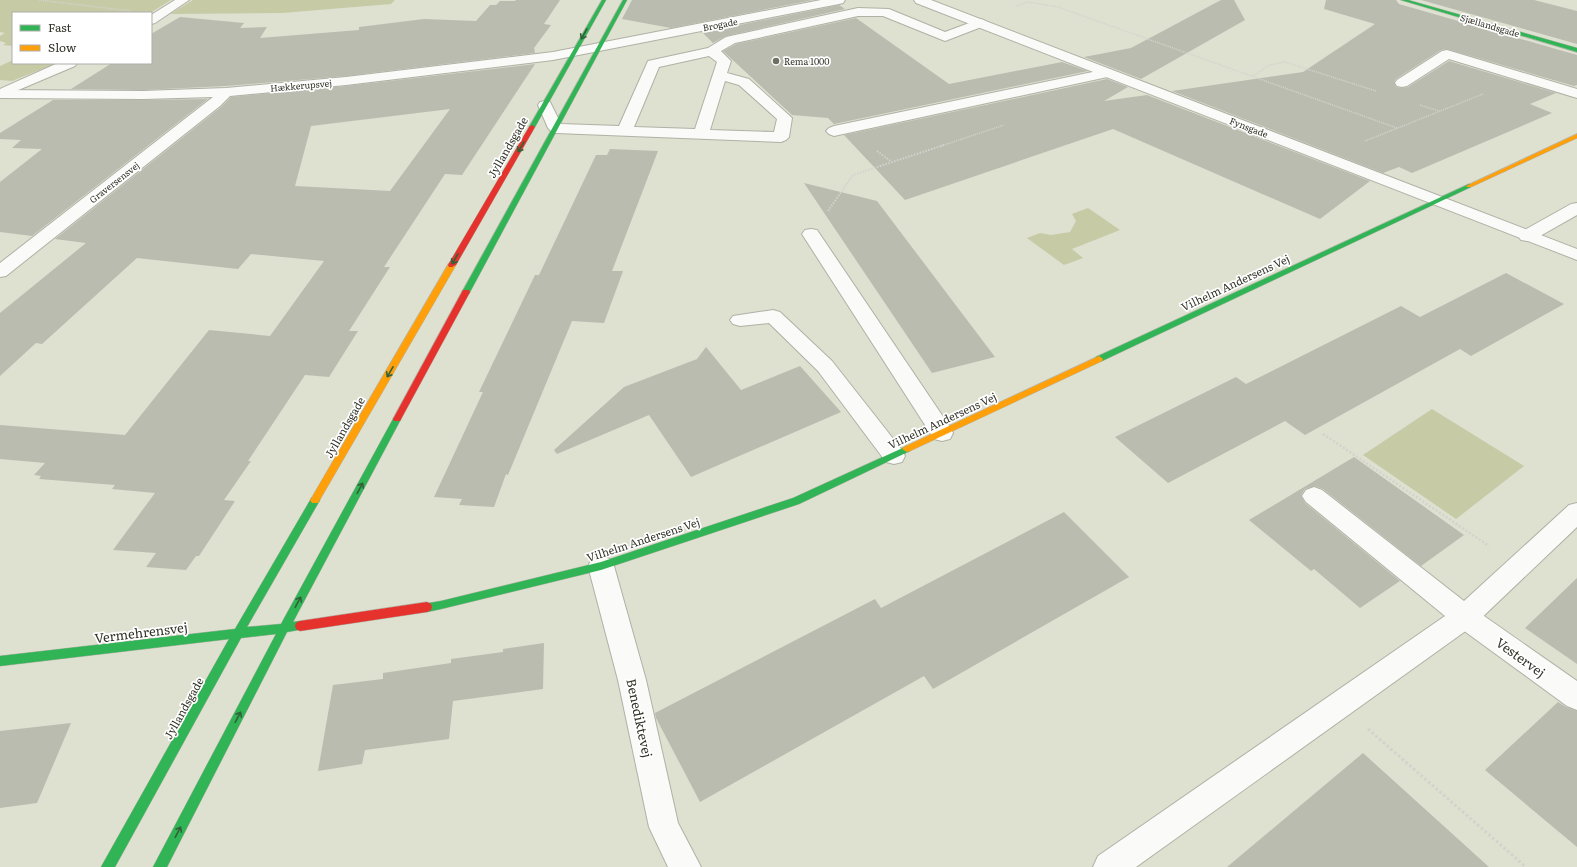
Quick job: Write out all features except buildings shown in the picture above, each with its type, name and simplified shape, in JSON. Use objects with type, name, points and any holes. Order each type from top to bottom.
[{"type":"street","points":[[152,19],[184,0]]},
{"type":"street","name":"Jyllandsgade","points":[[108,867],[238,633],[545,105],[604,0]]},
{"type":"street","points":[[160,867],[284,628],[625,0]]},
{"type":"street","name":"Brogade","points":[[600,48],[839,0]]},
{"type":"street","name":"Fynsgade","points":[[920,0],[1577,255]]},
{"type":"street","name":"Sjællandsgade","points":[[1403,0],[1577,50]]},
{"type":"street","points":[[625,130],[653,64],[712,51],[731,40],[858,12],[885,12],[945,37],[978,22]]},
{"type":"street","name":"Hækkerupsvej","points":[[1,94],[143,95],[226,92],[397,76],[600,48]]},
{"type":"street","points":[[701,133],[724,61],[712,51]]},
{"type":"street","points":[[1402,83],[1447,54],[1577,94]]},
{"type":"street","points":[[1,94],[11,88],[68,64]]},
{"type":"street","points":[[834,131],[1107,72]]},
{"type":"street","points":[[556,128],[781,137],[785,118],[744,82],[719,75]]},
{"type":"street","name":"Graversensvej","points":[[0,272],[215,103],[226,92]]},
{"type":"street","points":[[545,105],[556,128]]},
{"type":"street","name":"Vilhelm Andersens Vej","points":[[284,628],[441,605],[601,566],[796,501],[1577,136]]},
{"type":"street","points":[[1527,236],[1577,208]]},
{"type":"street","points":[[811,234],[942,433]]},
{"type":"street","points":[[740,320],[773,316],[825,366],[894,456]]},
{"type":"street","name":"Vestervej","points":[[1314,496],[1465,617],[1577,697]]},
{"type":"street","points":[[1109,867],[1465,617],[1577,512]]},
{"type":"street","name":"Benediktevej","points":[[601,566],[632,680],[664,827],[685,867]]},
{"type":"street","name":"Vermehrensvej","points":[[0,661],[284,628]]},
{"type":"path","points":[[39,0],[136,11]]},
{"type":"path","points":[[978,22],[1028,2],[1058,7],[1397,128]]},
{"type":"path","points":[[1253,77],[1270,65],[1285,62],[1380,93]]},
{"type":"path","points":[[1325,157],[1523,78]]},
{"type":"path","points":[[1417,104],[1439,111]]},
{"type":"path","points":[[811,234],[853,176],[1005,125]]},
{"type":"path","points":[[1323,434],[1519,567]]},
{"type":"path","points":[[1341,705],[1526,867]]},
{"type":"green space","points":[[0,0],[171,0],[152,12],[12,12],[12,46],[3,45],[6,43],[0,41],[0,36],[5,33],[0,32]]},
{"type":"green space","points":[[193,0],[395,0],[391,4],[282,13],[170,14]]},
{"type":"green space","points":[[12,60],[12,64],[54,64],[12,81],[0,80],[0,66]]},
{"type":"green space","points":[[1088,208],[1120,230],[1072,249],[1083,258],[1064,265],[1027,238],[1040,233],[1051,235],[1070,232],[1076,221],[1072,214]]},
{"type":"green space","points":[[1432,409],[1524,466],[1456,519],[1363,455]]},
{"type":"traffic: fast","points":[[532,127],[604,0]]},
{"type":"traffic: fast","points":[[466,292],[625,0]]},
{"type":"traffic: fast","points":[[1403,0],[1577,50]]},
{"type":"traffic: fast","points":[[1099,359],[1469,186]]},
{"type":"traffic: fast","points":[[160,867],[284,628],[397,419]]},
{"type":"traffic: fast","points":[[427,607],[441,605],[601,566],[796,501],[907,449]]},
{"type":"traffic: fast","points":[[108,867],[238,633],[315,500]]},
{"type":"traffic: fast","points":[[0,661],[300,626]]},
{"type":"traffic: slow","points":[[1469,186],[1577,136]]},
{"type":"traffic: slow","points":[[315,500],[452,265]]},
{"type":"traffic: slow","points":[[907,449],[1099,359]]},
{"type":"traffic: jam","points":[[452,265],[532,127]]},
{"type":"traffic: jam","points":[[397,419],[466,292]]},
{"type":"traffic: jam","points":[[300,626],[427,607]]},
{"type":"place","name":"Rema 1000","points":[[776,61]]}]
